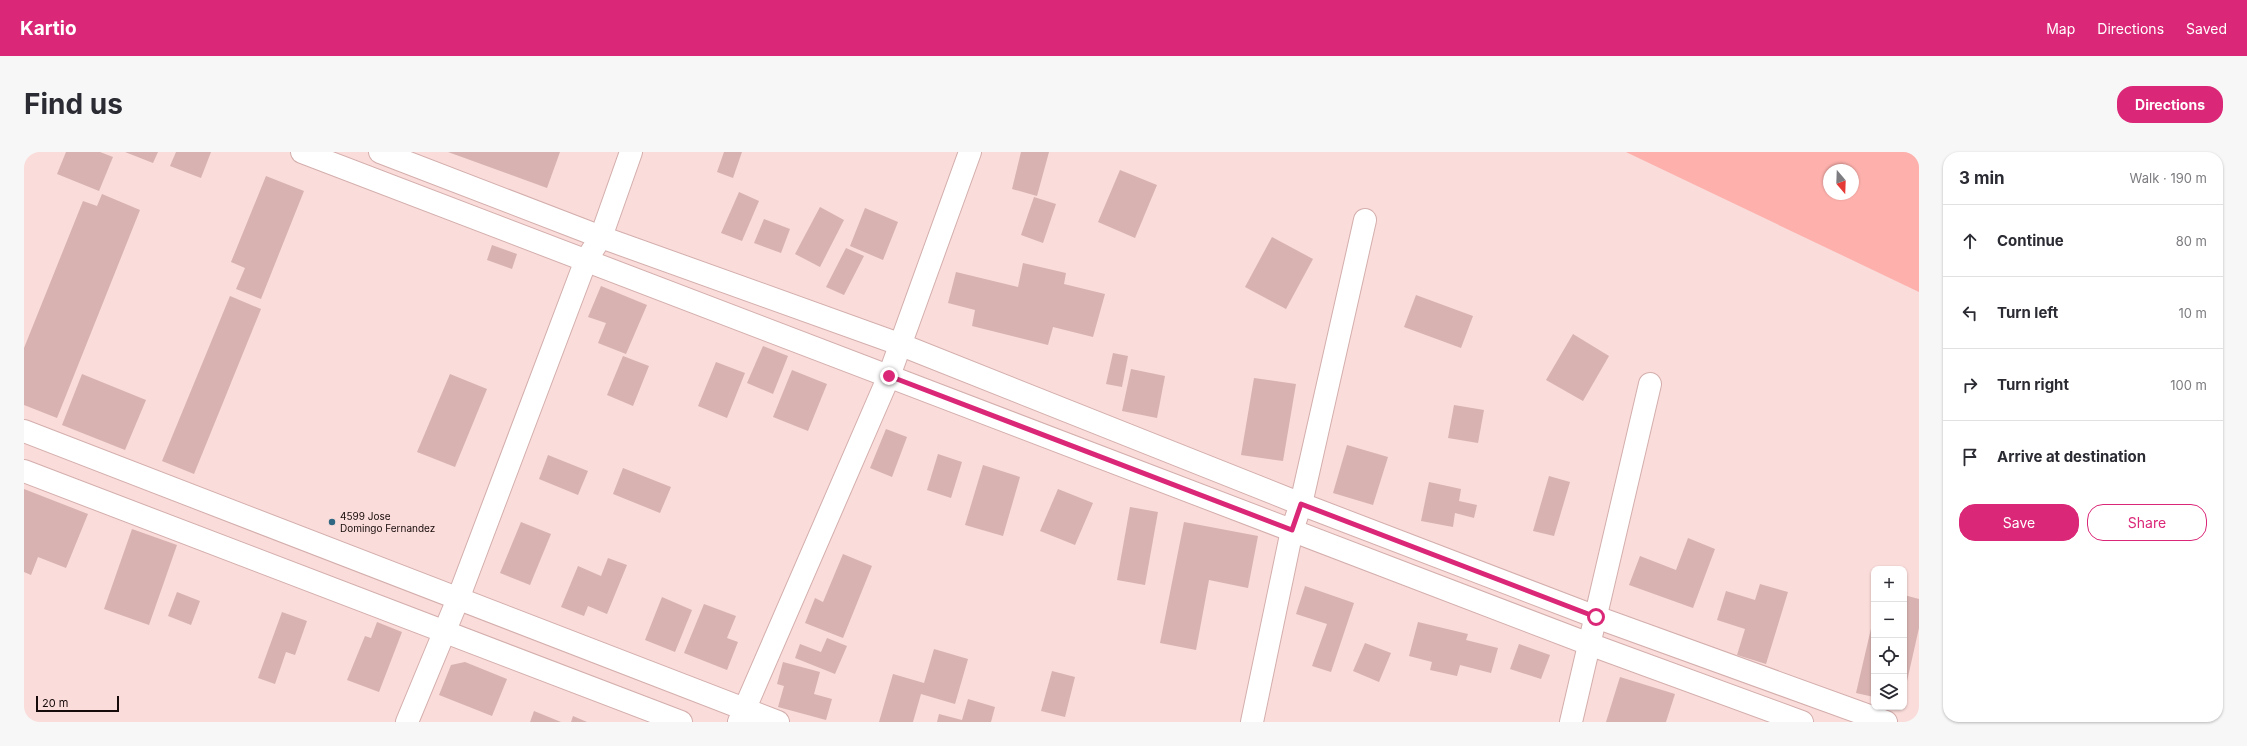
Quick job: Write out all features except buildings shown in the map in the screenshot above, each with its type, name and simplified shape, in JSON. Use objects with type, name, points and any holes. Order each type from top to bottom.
[{"type":"street","points":[[302,152],[1589,644],[1802,722]]},
{"type":"street","points":[[380,152],[601,237],[899,344],[1301,504],[1596,617],[1886,722]]},
{"type":"street","points":[[407,722],[443,631],[458,599],[586,260],[601,237],[630,152]]},
{"type":"street","points":[[742,715],[889,376],[899,344],[970,152]]},
{"type":"street","points":[[1252,722],[1292,530],[1301,504],[1365,220]]},
{"type":"street","points":[[1571,722],[1650,384]]},
{"type":"street","points":[[24,431],[458,599],[742,715],[778,722]]},
{"type":"street","points":[[24,471],[681,722]]},
{"type":"shaded area","points":[[1626,152],[1919,152],[1919,292]]},
{"type":"place","name":"4599 Jose Domingo Fernandez","points":[[332,522]]},
{"type":"route","points":[[889,376],[1292,530],[1301,504],[1596,617]]}]
